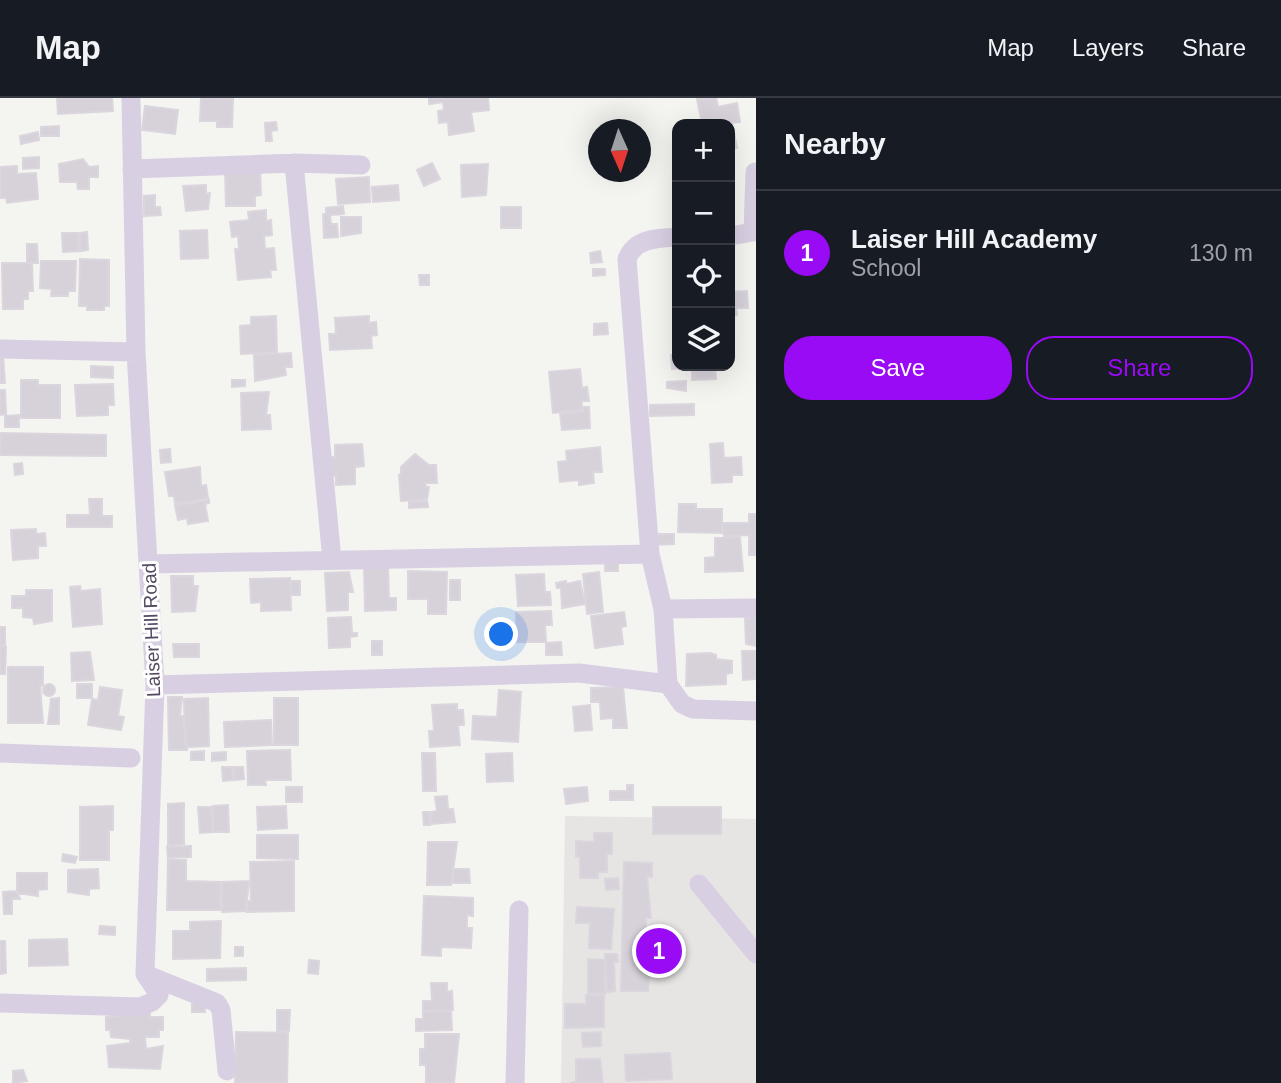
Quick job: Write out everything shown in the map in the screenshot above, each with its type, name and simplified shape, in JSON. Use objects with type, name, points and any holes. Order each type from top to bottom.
[{"type":"street","name":"Laiser Hill Road","points":[[0,1003],[140,1007],[152,1002],[159,995],[145,974],[155,685],[136,352],[131,98]]},
{"type":"street","points":[[293,163],[332,560]]},
{"type":"street","points":[[132,169],[293,163],[361,165]]},
{"type":"street","points":[[735,236],[747,236],[753,232],[755,172]]},
{"type":"street","points":[[672,238],[645,241],[631,250],[627,259],[650,554],[663,609],[668,684],[682,704],[693,709],[756,711]]},
{"type":"street","points":[[0,349],[136,352]]},
{"type":"street","points":[[149,564],[650,554]]},
{"type":"street","points":[[663,609],[756,608]]},
{"type":"street","points":[[155,685],[579,673],[668,684]]},
{"type":"street","points":[[0,753],[131,758]]},
{"type":"street","points":[[699,884],[756,954]]},
{"type":"street","points":[[515,1083],[519,910]]},
{"type":"street","points":[[145,974],[217,1003],[221,1010],[228,1071]]},
{"type":"shaded area","points":[[565,816],[756,819],[756,1083],[561,1083]]},
{"type":"building","points":[[57,98],[112,98],[113,111],[58,114]]},
{"type":"building","points":[[201,98],[233,99],[232,127],[217,127],[217,121],[200,121]]},
{"type":"building","points":[[429,98],[488,98],[489,110],[471,112],[474,131],[449,135],[448,122],[439,123],[438,111],[444,110],[443,102],[429,104]]},
{"type":"building","points":[[716,98],[718,107],[737,103],[740,122],[735,123],[735,119],[701,119],[697,99]]},
{"type":"building","points":[[145,106],[178,110],[175,134],[142,130]]},
{"type":"building","points":[[276,122],[277,130],[271,131],[272,141],[266,141],[265,123]]},
{"type":"building","points":[[59,126],[59,136],[41,136],[41,127]]},
{"type":"building","points":[[38,132],[39,140],[21,144],[20,136]]},
{"type":"building","points":[[39,157],[39,168],[23,169],[23,158]]},
{"type":"building","points":[[83,159],[89,167],[98,166],[98,177],[89,177],[89,189],[78,189],[77,182],[60,182],[59,164]]},
{"type":"building","points":[[432,163],[440,179],[424,186],[417,170]]},
{"type":"building","points":[[488,164],[486,195],[462,197],[461,165]]},
{"type":"building","points":[[17,166],[17,174],[36,173],[38,199],[7,203],[6,198],[0,198],[0,167]]},
{"type":"building","points":[[260,169],[261,195],[255,196],[255,206],[226,206],[225,170]]},
{"type":"building","points":[[369,177],[370,202],[338,204],[336,179]]},
{"type":"building","points":[[206,185],[206,194],[210,193],[208,209],[186,211],[183,186]]},
{"type":"building","points":[[398,185],[399,200],[373,202],[372,187]]},
{"type":"building","points":[[155,195],[155,207],[160,207],[161,215],[144,216],[144,196]]},
{"type":"building","points":[[343,206],[344,214],[330,215],[331,224],[337,224],[338,237],[324,238],[323,214],[326,214],[326,208]]},
{"type":"building","points":[[501,207],[521,207],[521,228],[501,228]]},
{"type":"building","points":[[266,210],[266,221],[271,220],[272,235],[264,236],[265,249],[274,248],[276,270],[270,270],[271,277],[238,280],[235,249],[239,249],[238,236],[232,237],[230,222],[249,220],[248,212]]},
{"type":"building","points":[[341,217],[361,217],[361,233],[341,236]]},
{"type":"building","points":[[207,230],[208,258],[181,259],[180,231]]},
{"type":"building","points":[[87,232],[88,250],[81,251],[80,233]]},
{"type":"building","points":[[62,233],[78,233],[79,251],[63,252]]},
{"type":"building","points":[[27,244],[37,244],[38,263],[27,263]]},
{"type":"building","points":[[600,251],[602,262],[591,263],[590,253]]},
{"type":"building","points":[[80,259],[109,260],[109,306],[104,306],[104,310],[87,310],[87,306],[79,306]]},
{"type":"building","points":[[41,261],[76,261],[75,291],[68,291],[68,296],[51,296],[52,289],[40,288]]},
{"type":"building","points":[[2,263],[32,263],[33,291],[28,291],[28,299],[23,299],[23,309],[3,309]]},
{"type":"building","points":[[593,269],[605,269],[605,275],[593,276]]},
{"type":"building","points":[[419,275],[429,275],[429,285],[420,285]]},
{"type":"building","points":[[747,291],[748,308],[736,308],[735,315],[735,308],[735,292]]},
{"type":"building","points":[[276,316],[277,352],[241,354],[240,326],[251,325],[251,317]]},
{"type":"building","points":[[369,316],[369,323],[376,322],[377,335],[371,336],[372,348],[330,350],[329,334],[336,334],[335,318]]},
{"type":"building","points":[[607,323],[608,334],[594,335],[594,324]]},
{"type":"building","points":[[291,353],[292,367],[285,367],[286,375],[255,381],[254,355]]},
{"type":"building","points":[[0,355],[3,355],[5,383],[0,383]]},
{"type":"building","points":[[91,366],[113,367],[113,378],[91,377]]},
{"type":"building","points":[[580,369],[582,388],[587,387],[589,401],[582,401],[581,410],[553,413],[549,372]]},
{"type":"building","points":[[692,371],[715,371],[716,379],[692,380]]},
{"type":"building","points":[[21,380],[38,380],[38,385],[60,385],[60,418],[21,418]]},
{"type":"building","points":[[232,380],[245,380],[245,386],[232,387]]},
{"type":"building","points":[[686,381],[686,391],[667,388],[667,382]]},
{"type":"building","points":[[113,384],[114,405],[108,405],[108,415],[77,416],[75,385]]},
{"type":"building","points":[[0,390],[5,390],[6,414],[0,415]]},
{"type":"building","points":[[269,392],[266,415],[270,415],[271,429],[242,430],[241,393]]},
{"type":"building","points":[[694,404],[694,415],[650,416],[650,405]]},
{"type":"building","points":[[583,407],[589,407],[590,428],[562,430],[560,413],[583,412]]},
{"type":"building","points":[[19,415],[19,427],[5,427],[5,416]]},
{"type":"building","points":[[0,433],[106,435],[106,456],[0,455]]},
{"type":"building","points":[[723,443],[724,458],[741,457],[742,475],[732,475],[732,482],[712,483],[710,444]]},
{"type":"building","points":[[362,444],[364,466],[355,467],[355,484],[336,485],[336,476],[330,476],[330,457],[335,457],[335,445]]},
{"type":"building","points":[[600,447],[602,472],[593,472],[594,483],[579,485],[579,480],[560,482],[558,462],[567,461],[566,451]]},
{"type":"building","points":[[170,449],[171,462],[161,463],[160,450]]},
{"type":"building","points":[[415,454],[429,465],[436,465],[437,483],[425,483],[426,487],[429,487],[427,499],[401,501],[401,467]]},
{"type":"building","points":[[22,463],[23,474],[15,475],[14,464]]},
{"type":"building","points":[[200,467],[201,486],[206,485],[208,498],[175,504],[174,496],[169,496],[165,472]]},
{"type":"building","points":[[89,499],[102,499],[102,516],[112,516],[112,527],[67,527],[67,515],[90,515]]},
{"type":"building","points":[[209,500],[209,503],[205,504],[208,521],[188,524],[187,518],[178,520],[175,506]]},
{"type":"building","points":[[427,501],[428,507],[409,508],[409,502]]},
{"type":"building","points":[[679,504],[696,504],[696,509],[722,509],[722,533],[678,532]]},
{"type":"building","points":[[749,514],[756,514],[756,555],[749,555],[749,535],[724,536],[723,523],[749,523]]},
{"type":"building","points":[[36,529],[36,534],[45,533],[46,546],[38,546],[38,558],[13,560],[11,530]]},
{"type":"building","points":[[653,534],[674,534],[674,544],[653,545]]},
{"type":"building","points":[[740,537],[743,571],[705,572],[705,558],[715,557],[715,538]]},
{"type":"building","points":[[605,563],[618,563],[618,571],[605,571]]},
{"type":"building","points":[[364,567],[388,567],[389,598],[396,598],[396,610],[365,611]]},
{"type":"building","points":[[408,571],[447,572],[446,614],[428,614],[428,599],[408,599]]},
{"type":"building","points":[[349,572],[353,592],[348,592],[348,610],[327,611],[325,573]]},
{"type":"building","points":[[599,572],[603,612],[587,614],[583,574]]},
{"type":"building","points":[[544,574],[545,592],[550,592],[551,605],[518,606],[516,575]]},
{"type":"building","points":[[171,576],[193,576],[193,586],[198,586],[195,611],[172,612]]},
{"type":"building","points":[[290,578],[291,610],[261,611],[261,602],[251,603],[250,579]]},
{"type":"building","points":[[450,580],[460,580],[460,600],[450,600]]},
{"type":"building","points":[[291,581],[300,581],[300,595],[291,595]]},
{"type":"building","points":[[566,581],[566,584],[580,581],[585,604],[562,608],[561,588],[557,588],[556,583]]},
{"type":"building","points":[[80,586],[81,591],[100,589],[102,624],[73,627],[70,587]]},
{"type":"building","points":[[26,590],[52,590],[52,621],[34,624],[33,618],[23,617],[23,608],[12,608],[12,596],[26,596]]},
{"type":"building","points":[[551,611],[552,625],[545,625],[546,642],[517,642],[516,612]]},
{"type":"building","points":[[624,612],[626,626],[621,627],[623,644],[595,648],[591,616]]},
{"type":"building","points":[[351,617],[352,633],[357,633],[357,636],[350,637],[350,647],[329,648],[328,618]]},
{"type":"building","points":[[745,618],[756,618],[756,646],[746,644]]},
{"type":"building","points":[[0,627],[5,627],[5,645],[0,645]]},
{"type":"building","points":[[372,641],[382,641],[382,655],[372,655]]},
{"type":"building","points":[[561,642],[562,655],[546,655],[546,643]]},
{"type":"building","points":[[173,644],[199,644],[199,657],[174,657]]},
{"type":"building","points":[[0,647],[6,647],[5,674],[0,674]]},
{"type":"building","points":[[742,651],[756,651],[756,679],[743,680]]},
{"type":"building","points":[[90,652],[94,680],[72,681],[71,653]]},
{"type":"building","points":[[687,654],[716,655],[716,659],[732,661],[732,673],[726,674],[726,684],[686,686]]},
{"type":"building","points":[[8,667],[43,667],[43,686],[40,685],[43,723],[8,723]]},
{"type":"building","points":[[49,684],[55,690],[49,696],[43,690]]},
{"type":"building","points":[[77,684],[92,684],[92,698],[77,698]]},
{"type":"building","points":[[100,687],[122,690],[118,716],[124,717],[121,730],[88,725],[92,699],[98,700]]},
{"type":"building","points":[[623,687],[627,728],[613,728],[613,718],[601,719],[600,702],[591,702],[591,688]]},
{"type":"building","points":[[499,690],[521,692],[518,742],[472,739],[473,716],[497,717]]},
{"type":"building","points":[[168,697],[182,697],[180,716],[183,716],[187,750],[169,750]]},
{"type":"building","points":[[59,698],[59,724],[48,724],[51,699]]},
{"type":"building","points":[[208,698],[209,746],[188,747],[185,744],[184,699]]},
{"type":"building","points":[[274,698],[298,698],[298,745],[274,745]]},
{"type":"building","points":[[457,704],[457,710],[463,710],[464,725],[458,725],[460,745],[430,747],[429,731],[434,731],[432,705]]},
{"type":"building","points":[[590,705],[592,730],[575,731],[573,707]]},
{"type":"building","points":[[271,720],[272,745],[225,747],[224,722]]},
{"type":"building","points":[[290,750],[291,780],[265,780],[266,785],[248,785],[247,751]]},
{"type":"building","points":[[204,751],[204,760],[191,760],[191,752]]},
{"type":"building","points":[[226,752],[226,760],[212,761],[212,753]]},
{"type":"building","points":[[422,753],[435,753],[436,791],[423,791]]},
{"type":"building","points":[[512,753],[513,781],[487,782],[486,754]]},
{"type":"building","points":[[222,767],[232,767],[233,780],[223,781]]},
{"type":"building","points":[[234,767],[243,767],[244,779],[235,780]]},
{"type":"building","points":[[627,785],[633,785],[633,800],[610,800],[610,791],[627,791]]},
{"type":"building","points":[[286,787],[302,787],[302,802],[286,802]]},
{"type":"building","points":[[587,787],[588,801],[566,804],[564,789]]},
{"type":"building","points":[[447,796],[448,809],[453,809],[455,822],[432,824],[431,812],[437,811],[435,797]]},
{"type":"building","points":[[184,803],[184,844],[168,845],[168,804]]},
{"type":"building","points":[[228,805],[229,832],[213,832],[213,806]]},
{"type":"building","points":[[113,806],[113,830],[109,830],[109,860],[80,860],[80,807]]},
{"type":"building","points":[[286,806],[287,828],[258,830],[257,807]]},
{"type":"building","points":[[198,807],[211,807],[213,832],[200,833]]},
{"type":"building","points":[[653,807],[721,807],[721,834],[653,834]]},
{"type":"building","points":[[423,812],[429,812],[430,825],[424,825]]},
{"type":"building","points":[[594,833],[612,833],[612,854],[607,854],[607,872],[598,872],[598,878],[580,878],[580,857],[576,857],[576,841],[594,842]]},
{"type":"building","points":[[257,835],[298,835],[298,859],[257,858]]},
{"type":"building","points":[[428,842],[457,842],[451,885],[427,885]]},
{"type":"building","points":[[191,846],[191,857],[168,858],[167,847]]},
{"type":"building","points":[[63,854],[77,857],[75,863],[62,861]]},
{"type":"building","points":[[168,859],[186,860],[186,881],[221,882],[220,910],[167,910]]},
{"type":"building","points":[[294,861],[294,911],[247,912],[247,901],[251,901],[250,862]]},
{"type":"building","points":[[624,862],[652,863],[652,877],[647,876],[651,918],[646,918],[645,934],[650,934],[649,961],[645,961],[644,975],[649,976],[648,991],[621,991]]},
{"type":"building","points":[[98,869],[99,888],[89,889],[89,895],[68,892],[68,870]]},
{"type":"building","points":[[453,869],[469,869],[470,883],[453,883]]},
{"type":"building","points":[[17,873],[47,873],[47,889],[38,890],[38,896],[17,893]]},
{"type":"building","points":[[618,878],[619,889],[606,890],[605,879]]},
{"type":"building","points":[[249,881],[246,911],[222,912],[222,882]]},
{"type":"building","points":[[16,891],[20,899],[12,899],[12,914],[4,914],[3,892]]},
{"type":"building","points":[[424,896],[473,898],[473,916],[467,915],[467,928],[472,928],[471,948],[441,947],[441,956],[422,955]]},
{"type":"building","points":[[577,907],[614,909],[611,949],[589,948],[590,923],[576,923]]},
{"type":"building","points":[[221,921],[220,958],[173,959],[173,931],[190,931],[190,922]]},
{"type":"building","points":[[100,926],[115,927],[115,935],[99,934]]},
{"type":"building","points":[[67,939],[68,965],[29,966],[29,940]]},
{"type":"building","points":[[0,941],[5,941],[6,973],[0,974]]},
{"type":"building","points":[[235,947],[243,947],[243,956],[235,956]]},
{"type":"building","points":[[605,954],[617,954],[618,962],[614,962],[615,991],[607,992]]},
{"type":"building","points":[[588,959],[605,960],[605,994],[588,994]]},
{"type":"building","points":[[309,960],[319,961],[318,974],[308,973]]},
{"type":"building","points":[[246,968],[246,980],[207,981],[207,969]]},
{"type":"building","points":[[431,983],[447,983],[447,992],[452,991],[453,1010],[423,1011],[423,1001],[432,1001]]},
{"type":"building","points":[[586,995],[604,995],[604,1027],[565,1028],[565,1004],[586,1004]]},
{"type":"building","points":[[192,999],[204,999],[205,1012],[192,1012]]},
{"type":"building","points":[[277,1010],[290,1010],[289,1031],[277,1031]]},
{"type":"building","points":[[451,1011],[452,1030],[416,1031],[416,1019],[423,1019],[423,1012]]},
{"type":"building","points":[[150,1012],[150,1017],[163,1017],[163,1030],[159,1030],[159,1037],[145,1037],[146,1049],[163,1046],[160,1069],[109,1067],[107,1046],[130,1043],[130,1039],[111,1037],[110,1030],[106,1030],[106,1017]]},
{"type":"building","points":[[236,1032],[288,1033],[287,1083],[235,1083]]},
{"type":"building","points":[[601,1032],[601,1046],[583,1047],[582,1033]]},
{"type":"building","points":[[425,1034],[459,1034],[454,1083],[426,1083],[426,1065],[420,1065],[420,1049],[425,1049]]},
{"type":"building","points":[[670,1053],[672,1079],[626,1081],[625,1055]]},
{"type":"building","points":[[576,1059],[600,1059],[603,1083],[570,1083],[576,1082]]},
{"type":"building","points":[[23,1070],[27,1081],[13,1083],[13,1071]]},
{"type":"place","name":"Laiser Hill Academy","points":[[659,951]]}]
